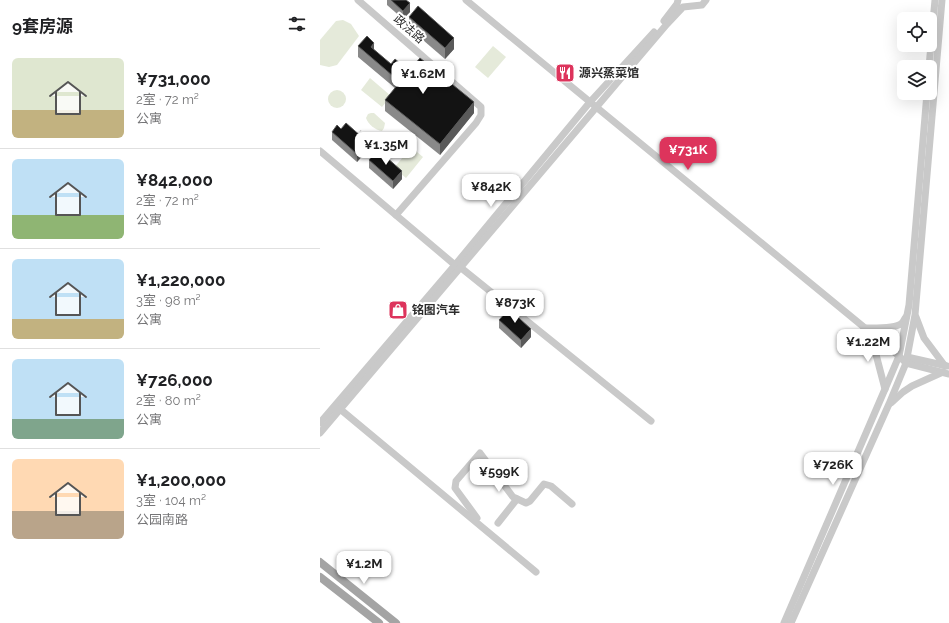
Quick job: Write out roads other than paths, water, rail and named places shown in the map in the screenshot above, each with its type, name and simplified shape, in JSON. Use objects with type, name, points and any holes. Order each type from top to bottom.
[{"type":"main road","points":[[320,562],[396,623]]},
{"type":"main road","points":[[320,577],[379,623]]},
{"type":"street","name":"政法路","points":[[358,0],[481,107],[481,114],[476,123],[396,215]]},
{"type":"street","points":[[466,0],[899,356],[907,360],[947,370]]},
{"type":"street","points":[[320,433],[458,266],[664,22],[677,4],[678,0]]},
{"type":"street","points":[[593,105],[683,7],[702,5],[706,0]]},
{"type":"street","points":[[930,60],[935,0]]},
{"type":"street","points":[[791,623],[889,404],[907,360],[915,315],[942,0]]},
{"type":"street","points":[[784,623],[899,356],[909,305],[926,100]]},
{"type":"street","points":[[320,151],[458,266],[651,421]]},
{"type":"street","points":[[320,423],[458,266]]},
{"type":"street","points":[[865,329],[896,326],[902,323],[907,315]]},
{"type":"street","points":[[915,315],[924,338],[947,370]]},
{"type":"street","points":[[865,329],[873,343],[885,389]]},
{"type":"street","points":[[889,404],[912,386],[947,370]]},
{"type":"street","points":[[340,410],[536,572]]},
{"type":"street","points":[[477,518],[455,488],[456,482],[480,453],[513,497],[526,503],[530,501],[544,484],[551,486],[572,504]]},
{"type":"street","points":[[498,522],[517,499]]},
{"type":"place","name":"源兴蒸菜馆","points":[[565,73]]},
{"type":"place","name":"铭图汽车","points":[[398,310]]}]
